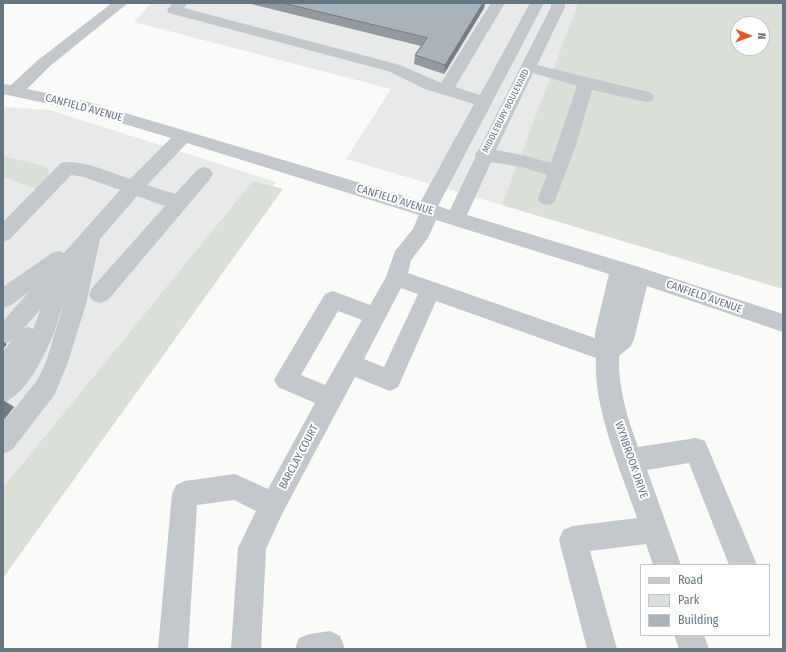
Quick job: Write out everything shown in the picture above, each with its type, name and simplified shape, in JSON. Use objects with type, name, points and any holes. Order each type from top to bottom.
[{"type":"street","points":[[9,90],[121,3]]},
{"type":"street","points":[[181,3],[174,10],[394,68],[431,85],[485,102]]},
{"type":"street","points":[[445,90],[498,3]]},
{"type":"street","points":[[396,278],[414,266],[427,251],[440,214],[485,102],[537,3]]},
{"type":"street","name":"MIDDLEBURY BOULEVARD","points":[[440,214],[484,154],[558,7],[558,3]]},
{"type":"street","points":[[528,67],[586,83],[646,97]]},
{"type":"street","points":[[547,198],[567,145],[586,83]]},
{"type":"street","name":"CANFIELD AVENUE","points":[[9,90],[78,105],[183,136],[630,272],[783,323]]},
{"type":"street","points":[[4,325],[91,237],[134,187],[183,136]]},
{"type":"street","points":[[484,154],[522,161],[556,171]]},
{"type":"street","points":[[3,234],[68,168],[86,171],[179,203]]},
{"type":"street","points":[[100,294],[204,174]]},
{"type":"street","points":[[3,299],[91,237]]},
{"type":"street","points":[[3,368],[32,332],[44,304],[91,237]]},
{"type":"street","points":[[8,400],[44,363],[52,343],[64,303],[91,237]]},
{"type":"street","points":[[3,442],[47,386],[57,362],[75,304],[91,237]]},
{"type":"street","points":[[396,278],[608,352],[624,339],[630,272]]},
{"type":"street","name":"BARCLAY COURT","points":[[246,649],[252,548],[273,505],[330,398],[396,278]]},
{"type":"street","points":[[349,364],[390,380],[431,290]]},
{"type":"street","points":[[330,398],[286,380],[333,300],[375,316]]},
{"type":"street","name":"WYNBROOK DRIVE","points":[[608,352],[607,374],[614,413],[667,564]]},
{"type":"street","points":[[631,460],[696,450],[743,564]]},
{"type":"street","points":[[173,649],[186,494],[235,487],[273,505]]},
{"type":"street","points":[[602,649],[573,540],[655,529]]},
{"type":"street","points":[[690,636],[694,649]]},
{"type":"street","points":[[310,649],[330,646],[330,649]]},
{"type":"shaded area","points":[[151,3],[578,3],[502,205],[346,159],[391,89],[134,22]]},
{"type":"shaded area","points":[[3,107],[50,110],[276,182],[3,546]]},
{"type":"green space","points":[[578,3],[783,3],[783,289],[502,205]]},
{"type":"green space","points":[[3,156],[43,166],[48,169],[49,176],[36,189],[3,177]]},
{"type":"green space","points":[[253,181],[283,189],[3,578],[3,488]]},
{"type":"building","points":[[283,3],[483,3],[445,65],[415,55],[427,38]]},
{"type":"tunnel","points":[[3,420],[14,407]]}]
